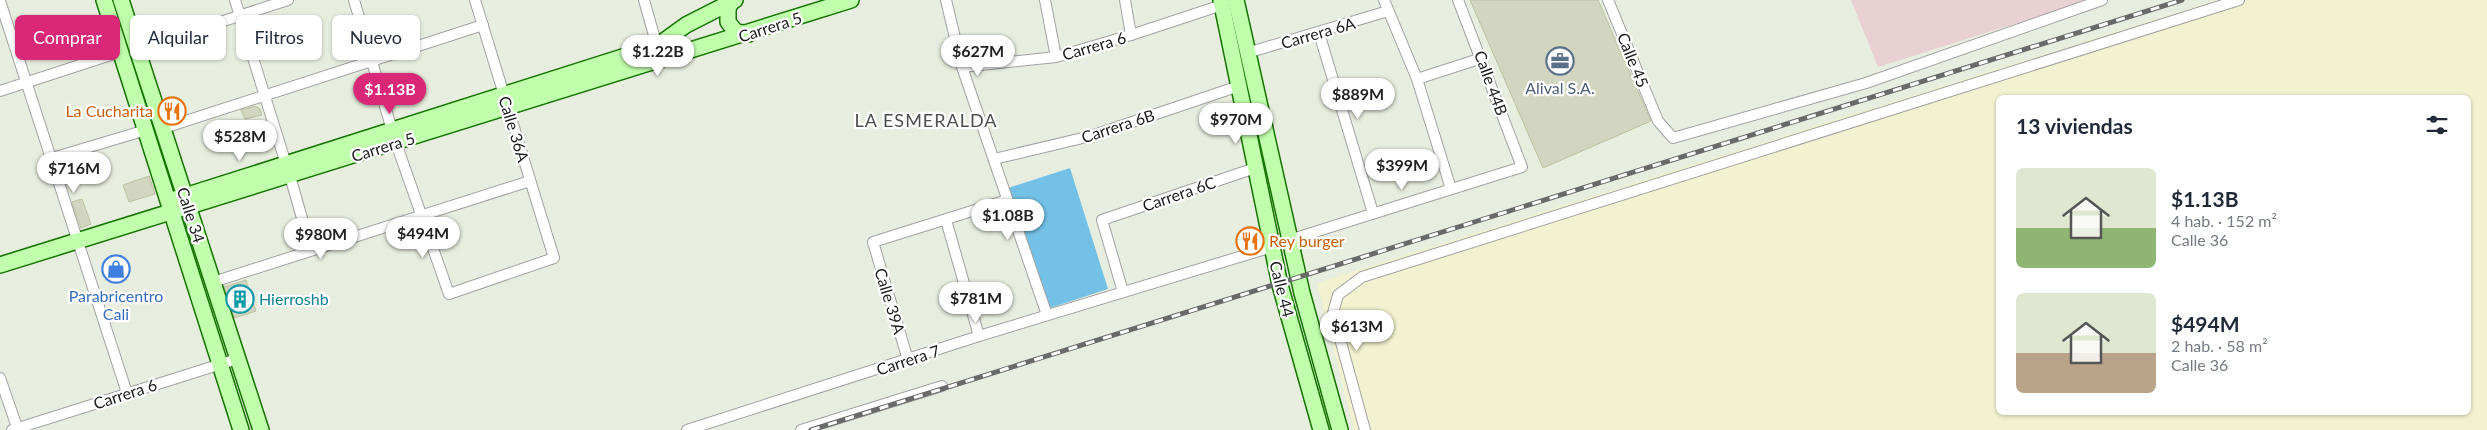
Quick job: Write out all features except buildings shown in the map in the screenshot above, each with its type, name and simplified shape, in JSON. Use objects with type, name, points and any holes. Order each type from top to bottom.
[{"type":"main road","name":"Calle 34","points":[[104,0],[109,15]]},
{"type":"main road","name":"Calle 34","points":[[121,0],[130,28]]},
{"type":"main road","name":"Carrera 5","points":[[0,265],[170,206],[506,101],[657,46],[686,25],[732,0]]},
{"type":"main road","points":[[732,0],[727,15],[731,27],[742,34],[749,34]]},
{"type":"main road","points":[[798,17],[806,13],[811,0]]},
{"type":"main road","name":"Carrera 5","points":[[506,101],[749,34],[851,0]]},
{"type":"main road","name":"Calle 44","points":[[1226,2],[1247,53],[1289,240],[1340,430]]},
{"type":"main road","name":"Calle 44","points":[[1226,2],[1239,86],[1280,284],[1321,430]]},
{"type":"main road","name":"Calle 34","points":[[120,52],[242,430]]},
{"type":"main road","name":"Calle 34","points":[[141,60],[261,430]]},
{"type":"street","points":[[235,0],[240,15]]},
{"type":"street","points":[[243,15],[288,0]]},
{"type":"street","points":[[354,0],[359,15]]},
{"type":"street","name":"Calle 36A","points":[[421,215],[449,294],[554,258],[475,0]]},
{"type":"street","points":[[644,0],[657,46]]},
{"type":"street","points":[[946,0],[962,68],[1046,315]]},
{"type":"street","points":[[1045,0],[1056,56]]},
{"type":"street","points":[[1125,0],[1132,35]]},
{"type":"street","points":[[1289,240],[1451,190],[1418,79],[1384,0]]},
{"type":"street","name":"Calle 44B","points":[[1451,190],[1522,167],[1482,58],[1458,0]]},
{"type":"street","name":"Calle 45","points":[[1608,0],[1658,121],[1673,138],[1866,83],[2102,0]]},
{"type":"street","points":[[1365,430],[1333,313],[1338,295],[1362,277],[2239,0]]},
{"type":"street","name":"Carrera 6","points":[[962,68],[1056,56],[1132,35],[1226,2]]},
{"type":"street","points":[[0,4],[127,393]]},
{"type":"street","name":"Carrera 6A","points":[[1247,53],[1388,12]]},
{"type":"street","points":[[420,45],[483,25]]},
{"type":"street","points":[[1319,33],[1373,213]]},
{"type":"street","points":[[1418,79],[1482,58]]},
{"type":"street","points":[[0,91],[95,60]]},
{"type":"street","points":[[254,60],[311,250]]},
{"type":"street","points":[[164,128],[373,60],[394,137],[421,215]]},
{"type":"street","name":"Carrera 6B","points":[[994,160],[1091,136],[1239,86]]},
{"type":"street","points":[[50,159],[146,130]]},
{"type":"street","name":"Carrera 6C","points":[[1124,292],[1102,220],[1255,168]]},
{"type":"street","points":[[213,282],[530,180]]},
{"type":"street","points":[[979,336],[946,220],[1007,200]]},
{"type":"street","name":"Calle 39A","points":[[908,360],[873,242],[946,220]]},
{"type":"street","name":"Carrera 7","points":[[687,430],[1046,315],[1272,247]]},
{"type":"street","name":"Carrera 6","points":[[16,429],[238,359]]},
{"type":"street","points":[[0,378],[16,429]]},
{"type":"street","points":[[801,430],[942,386]]},
{"type":"shaded area","points":[[1851,0],[2090,0],[1878,67]]},
{"type":"shaded area","points":[[2217,0],[2487,0],[2487,430],[1354,430],[1317,283]]},
{"type":"shaded area","points":[[1070,168],[1108,289],[1047,309],[1008,188]]},
{"type":"railway","points":[[811,430],[2182,0]]},
{"type":"place","name":"Alival S.A.","points":[[1560,61]]},
{"type":"place","name":"La Cucharita","points":[[172,111]]},
{"type":"place","name":"Rey burger","points":[[1250,241]]},
{"type":"place","name":"Parabricentro Cali","points":[[116,269]]},
{"type":"place","name":"Hierroshb","points":[[240,299]]},
{"type":"district","name":"LA ESMERALDA","points":[[926,121]]}]
